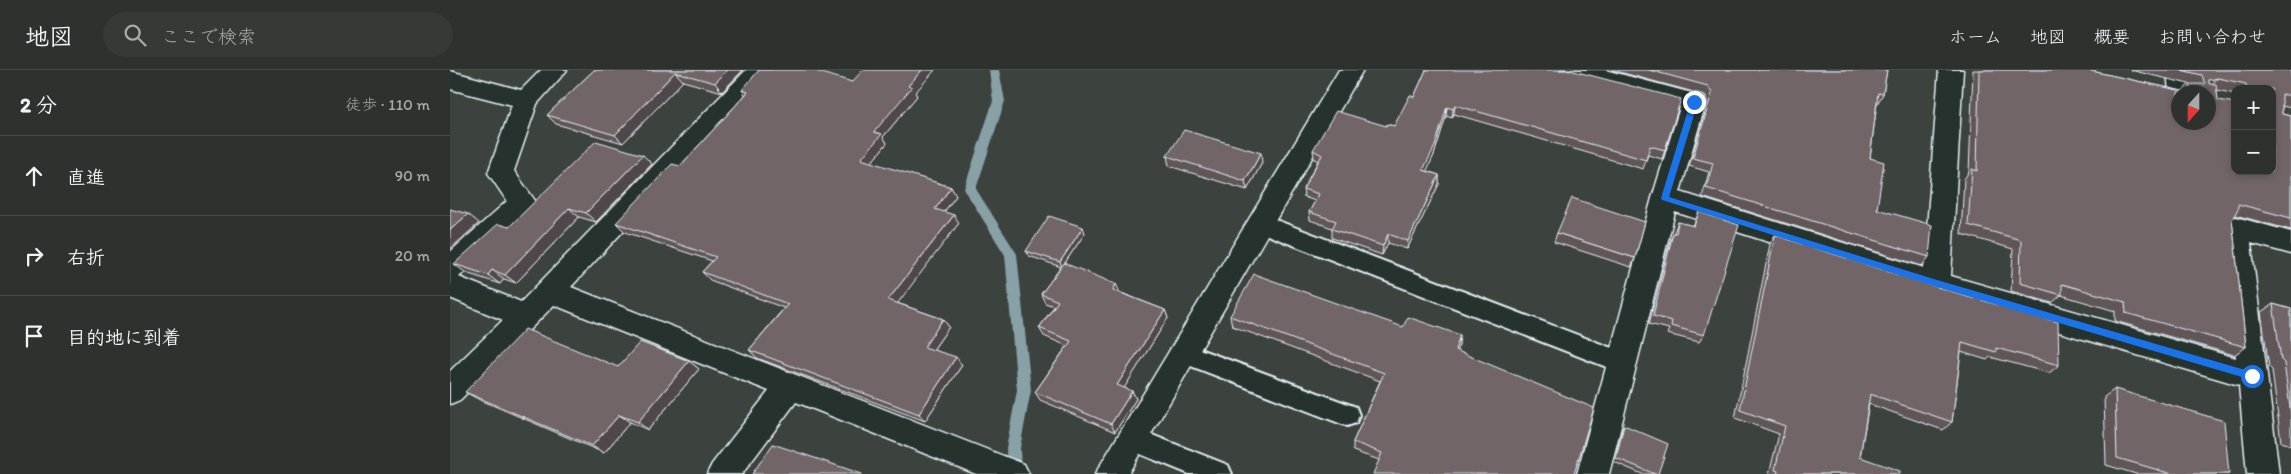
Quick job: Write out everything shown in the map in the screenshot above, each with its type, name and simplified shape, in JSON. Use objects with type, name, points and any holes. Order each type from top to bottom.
[{"type":"street","points":[[450,269],[523,202],[501,173],[526,100],[555,70]]},
{"type":"street","points":[[450,391],[550,291],[760,70]]},
{"type":"street","points":[[1111,474],[1351,70]]},
{"type":"street","points":[[1571,70],[1694,102],[1665,198],[1593,474]]},
{"type":"street","points":[[1937,284],[1951,70]]},
{"type":"street","points":[[2176,85],[2179,70]]},
{"type":"street","points":[[450,80],[526,100]]},
{"type":"street","points":[[1665,198],[1937,284],[2252,376]]},
{"type":"street","points":[[2264,474],[2236,228],[2291,244]]},
{"type":"street","points":[[450,286],[525,316]]},
{"type":"street","points":[[550,291],[1012,474]]},
{"type":"street","points":[[724,474],[791,386]]},
{"type":"lane","points":[[1260,223],[1622,362]]},
{"type":"lane","points":[[1183,353],[1347,415]]},
{"type":"lane","points":[[1132,439],[1219,474]]},
{"type":"building","points":[[594,70],[728,70],[715,83],[675,72],[615,135],[547,115]]},
{"type":"building","points":[[759,70],[812,70],[852,82],[863,70],[922,70],[908,86],[912,87],[874,132],[882,134],[861,159],[951,187],[935,209],[954,215],[888,300],[943,319],[924,347],[956,357],[919,414],[749,350],[788,304],[702,272],[716,257],[616,223],[672,164],[680,166],[748,92],[742,90]]},
{"type":"building","points":[[1426,70],[1570,70],[1681,99],[1665,150],[1650,146],[1646,160],[1455,105],[1453,109],[1447,107],[1435,146],[1423,170],[1439,175],[1408,241],[1388,234],[1383,246],[1332,229],[1336,221],[1309,212],[1319,194],[1303,189],[1322,155],[1313,150],[1336,111],[1386,126],[1387,124],[1394,126],[1410,95],[1414,97]]},
{"type":"building","points":[[1649,70],[1887,70],[1883,94],[1878,93],[1870,158],[1884,162],[1877,209],[1932,225],[1929,257],[1706,188],[1713,163],[1693,158],[1712,93],[1708,86]]},
{"type":"building","points":[[1979,70],[2087,70],[2171,88],[2171,130],[2216,130],[2216,85],[2190,85],[2205,84],[2202,75],[2181,70],[2291,70],[2291,96],[2282,94],[2282,114],[2291,116],[2291,218],[2238,204],[2238,209],[2232,219],[2246,347],[2126,313],[2125,302],[2062,284],[2062,295],[2020,283],[2021,240],[1968,225],[1972,169],[1977,171]]},
{"type":"building","points":[[1184,130],[1261,153],[1245,181],[1167,156]]},
{"type":"building","points":[[596,141],[643,155],[586,213],[569,208],[505,275],[492,270],[488,275],[454,264],[498,224],[509,227]]},
{"type":"building","points":[[1572,198],[1645,222],[1635,258],[1557,233]]},
{"type":"building","points":[[450,209],[468,214],[450,230]]},
{"type":"building","points":[[1699,212],[1739,225],[1704,335],[1671,326],[1672,321],[1653,316],[1673,233],[1676,233],[1678,222],[1694,226]]},
{"type":"building","points":[[1049,216],[1083,227],[1060,262],[1026,251]]},
{"type":"building","points":[[1775,235],[1944,289],[2058,322],[2059,365],[1996,348],[1996,352],[1962,342],[1952,422],[1870,394],[1860,457],[1900,471],[1900,474],[1777,474],[1778,471],[1775,470],[1785,426],[1740,410]]},
{"type":"building","points":[[1064,263],[1116,284],[1113,290],[1165,310],[1117,385],[1132,391],[1111,424],[1035,392],[1071,341],[1039,328],[1058,301],[1041,294]]},
{"type":"building","points":[[1254,274],[1403,327],[1408,317],[1460,335],[1455,350],[1594,408],[1574,474],[1373,474],[1382,453],[1353,442],[1384,373],[1230,316]]},
{"type":"building","points":[[2273,304],[2291,309],[2291,415],[2284,363],[2281,360]]},
{"type":"building","points":[[525,329],[618,367],[640,342],[689,361],[638,422],[619,415],[592,446],[465,392]]},
{"type":"building","points":[[2115,389],[2224,421],[2229,474],[2172,474],[2117,458]]},
{"type":"building","points":[[1624,425],[1668,444],[1658,474],[1616,458]]},
{"type":"building","points":[[773,444],[862,474],[752,474]]},
{"type":"waterway","points":[[994,70],[999,101],[970,189],[1011,254],[1024,390],[1013,448],[1014,474]]},
{"type":"route","points":[[1694,102],[1665,198],[1937,284],[2252,376]]}]
